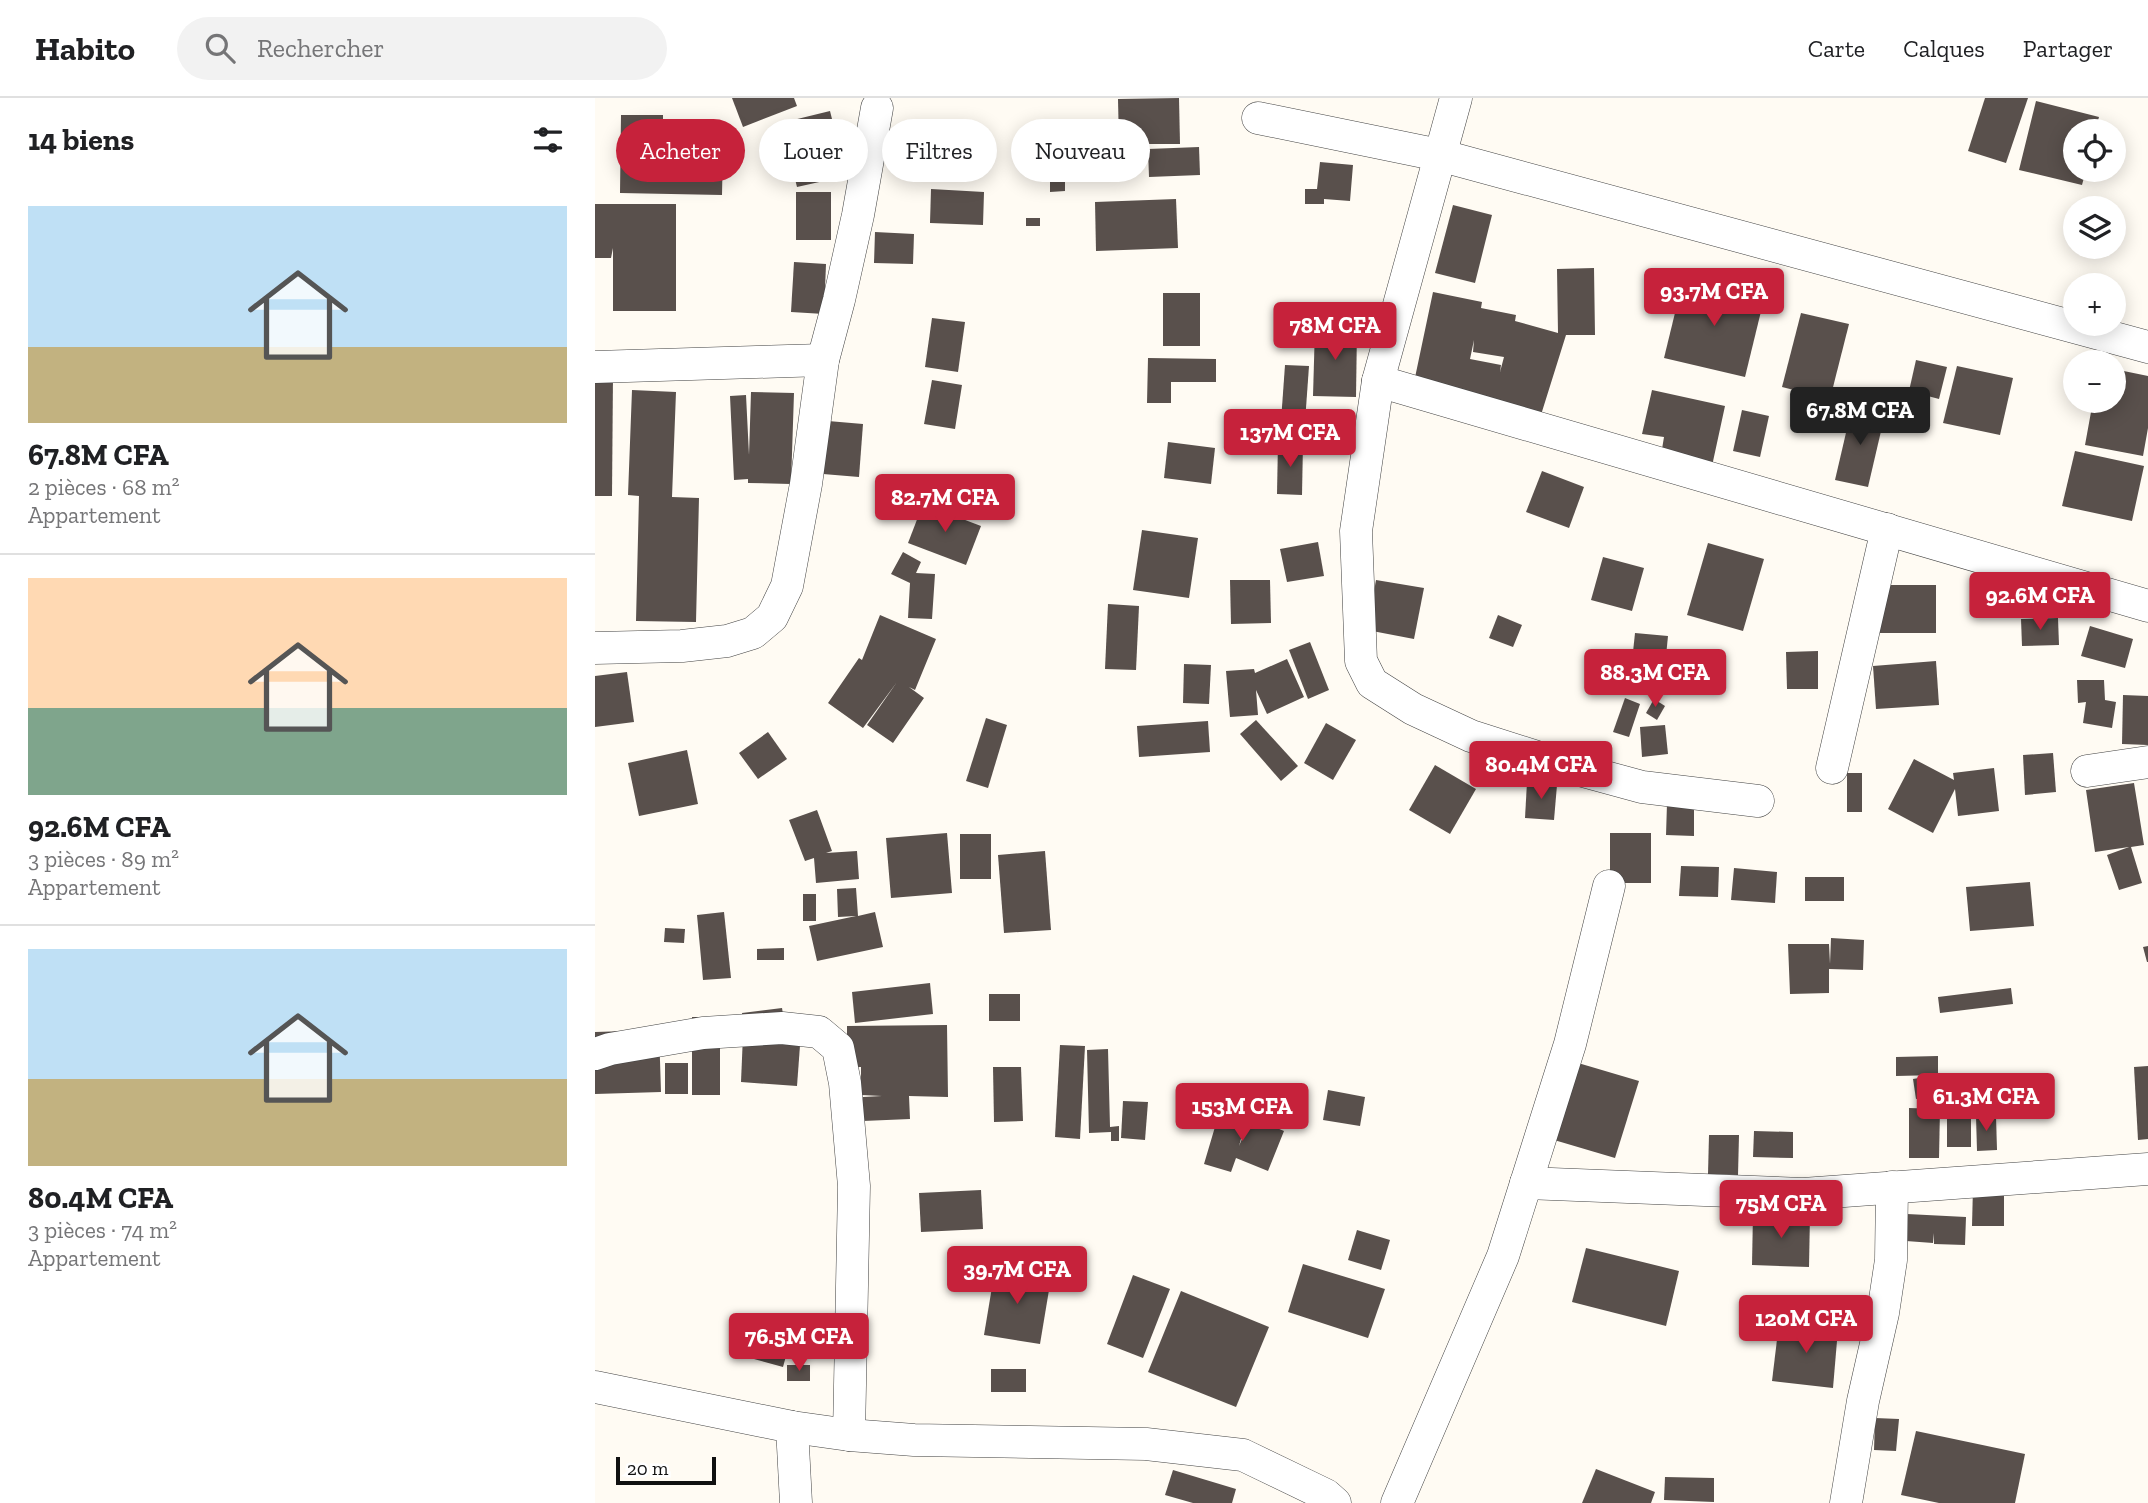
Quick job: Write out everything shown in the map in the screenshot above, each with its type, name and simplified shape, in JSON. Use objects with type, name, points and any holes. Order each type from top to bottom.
[{"type":"street","points":[[1456,98],[1378,381],[1356,531],[1361,661],[1372,683],[1413,709],[1471,736],[1642,787],[1758,801]]},
{"type":"street","points":[[595,648],[682,646],[727,641],[753,633],[772,617],[787,586],[806,484],[823,360],[858,215],[877,108]]},
{"type":"street","points":[[1258,118],[1439,155],[2148,347]]},
{"type":"street","points":[[595,367],[823,360]]},
{"type":"street","points":[[1378,381],[2148,606]]},
{"type":"street","points":[[1832,768],[1887,530]]},
{"type":"street","points":[[2087,771],[2148,762]]},
{"type":"street","points":[[1397,1503],[1503,1256],[1570,1044],[1609,886]]},
{"type":"street","points":[[595,1054],[703,1033],[782,1028],[819,1032],[838,1048],[845,1083],[854,1186],[849,1436]]},
{"type":"street","points":[[1526,1183],[1803,1194],[2148,1169]]},
{"type":"street","points":[[1846,1503],[1891,1260],[1892,1187]]},
{"type":"street","points":[[595,1387],[849,1436],[914,1440],[1146,1444],[1243,1455],[1327,1495],[1335,1503]]},
{"type":"street","points":[[792,1427],[796,1503]]},
{"type":"building","points":[[732,98],[794,98],[797,106],[745,126],[745,119],[740,119]]},
{"type":"building","points":[[1179,98],[1180,144],[1150,144],[1150,119],[1118,119],[1118,99]]},
{"type":"building","points":[[1985,98],[2028,98],[2006,163],[1968,151]]},
{"type":"building","points":[[2036,101],[2099,117],[2063,119],[2063,180],[2019,170]]},
{"type":"building","points":[[830,111],[832,119],[797,119]]},
{"type":"building","points":[[621,115],[663,115],[663,119],[621,119]]},
{"type":"building","points":[[1199,147],[1200,175],[1150,177],[1150,149]]},
{"type":"building","points":[[1320,162],[1353,165],[1350,201],[1324,199],[1324,204],[1305,204],[1305,189],[1317,189]]},
{"type":"building","points":[[620,182],[722,182],[722,195],[620,193]]},
{"type":"building","points":[[796,182],[819,182],[797,187]]},
{"type":"building","points":[[1050,182],[1065,182],[1065,191],[1050,192]]},
{"type":"building","points":[[931,189],[984,192],[983,225],[930,223]]},
{"type":"building","points":[[796,192],[831,192],[831,240],[796,240]]},
{"type":"building","points":[[1176,199],[1178,248],[1096,251],[1095,202]]},
{"type":"building","points":[[595,204],[676,204],[676,311],[613,311],[613,248],[611,258],[595,258]]},
{"type":"building","points":[[1453,205],[1492,215],[1475,283],[1435,273]]},
{"type":"building","points":[[1026,218],[1040,218],[1040,226],[1026,226]]},
{"type":"building","points":[[875,232],[914,234],[913,264],[874,263]]},
{"type":"building","points":[[794,262],[826,264],[824,314],[791,312]]},
{"type":"building","points":[[1594,268],[1595,335],[1566,335],[1540,418],[1413,387],[1433,292],[1482,302],[1481,308],[1516,315],[1515,321],[1558,333],[1557,269]],"holes":[[[1474,340],[1473,352],[1504,357],[1500,372],[1501,365],[1470,359]]]},
{"type":"building","points":[[1683,280],[1764,299],[1745,377],[1664,358]]},
{"type":"building","points":[[1163,293],[1200,293],[1200,346],[1163,346]]},
{"type":"building","points":[[1801,313],[1849,324],[1830,399],[1782,387]]},
{"type":"building","points":[[932,318],[965,322],[958,372],[925,367]]},
{"type":"building","points":[[1315,327],[1357,328],[1356,397],[1313,396]]},
{"type":"building","points":[[1148,358],[1216,359],[1216,382],[1171,382],[1171,403],[1147,403]]},
{"type":"building","points":[[1916,360],[1947,367],[1939,399],[1909,391]]},
{"type":"building","points":[[1285,365],[1309,366],[1304,436],[1280,435]]},
{"type":"building","points":[[1957,366],[2013,378],[2000,435],[1943,423]]},
{"type":"building","points":[[2126,371],[2148,376],[2148,428],[2143,456],[2085,445],[2091,413],[2126,413]]},
{"type":"building","points":[[595,373],[613,374],[612,496],[595,496]]},
{"type":"building","points":[[932,380],[962,385],[955,429],[924,424]]},
{"type":"building","points":[[632,390],[676,392],[672,497],[699,498],[696,622],[636,621],[639,496],[628,495]]},
{"type":"building","points":[[1652,390],[1725,406],[1712,466],[1661,455],[1664,437],[1642,434]]},
{"type":"building","points":[[751,392],[794,393],[791,484],[734,480],[730,396],[746,395],[749,455]]},
{"type":"building","points":[[1852,407],[1885,414],[1868,487],[1835,480]]},
{"type":"building","points":[[1742,410],[1769,416],[1760,457],[1733,451]]},
{"type":"building","points":[[828,421],[863,424],[859,477],[823,474]]},
{"type":"building","points":[[1168,442],[1215,448],[1211,484],[1164,478]]},
{"type":"building","points":[[1278,442],[1303,443],[1302,495],[1277,494]]},
{"type":"building","points":[[2075,451],[2144,466],[2132,521],[2062,506]]},
{"type":"building","points":[[1542,471],[1584,487],[1569,528],[1526,512]]},
{"type":"building","points":[[923,504],[981,526],[966,565],[908,543]]},
{"type":"building","points":[[1142,530],[1198,538],[1189,598],[1133,590]]},
{"type":"building","points":[[1318,542],[1324,576],[1287,582],[1280,549]]},
{"type":"building","points":[[1708,543],[1764,559],[1743,631],[1687,615]]},
{"type":"building","points":[[903,552],[921,562],[916,573],[935,574],[932,619],[908,618],[910,583],[891,574]]},
{"type":"building","points":[[1603,557],[1644,568],[1632,611],[1591,600]]},
{"type":"building","points":[[1230,580],[1270,580],[1271,623],[1231,624]]},
{"type":"building","points":[[1376,580],[1424,588],[1414,639],[1367,630]]},
{"type":"building","points":[[1877,585],[1936,585],[1936,633],[1877,633]]},
{"type":"building","points":[[1108,604],[1139,606],[1136,670],[1105,669]]},
{"type":"building","points":[[880,615],[936,639],[915,690],[909,687],[924,698],[893,743],[867,725],[897,682],[863,728],[828,703],[859,658],[862,660]]},
{"type":"building","points":[[1498,615],[1522,625],[1513,647],[1489,638]]},
{"type":"building","points":[[2058,618],[2059,645],[2022,646],[2021,619]]},
{"type":"building","points":[[2090,626],[2133,639],[2125,668],[2081,656]]},
{"type":"building","points":[[1635,633],[1668,636],[1666,656],[1633,652]]},
{"type":"building","points":[[1310,642],[1329,690],[1308,699],[1289,650]]},
{"type":"building","points":[[1818,651],[1818,689],[1787,689],[1786,652]]},
{"type":"building","points":[[1629,656],[1651,665],[1637,695],[1616,685]]},
{"type":"building","points":[[1287,659],[1304,697],[1267,714],[1256,690],[1258,715],[1230,717],[1226,671],[1254,669],[1255,673]]},
{"type":"building","points":[[1936,661],[1939,705],[1876,709],[1873,666]]},
{"type":"building","points":[[1184,664],[1211,665],[1209,704],[1183,703]]},
{"type":"building","points":[[627,672],[634,722],[595,727],[595,676]]},
{"type":"building","points":[[2077,680],[2104,680],[2105,700],[2116,702],[2112,728],[2083,723],[2086,702],[2078,703]]},
{"type":"building","points":[[2123,695],[2148,696],[2148,745],[2122,744]]},
{"type":"building","points":[[1625,698],[1640,704],[1629,737],[1613,732]]},
{"type":"building","points":[[1654,699],[1665,706],[1657,720],[1646,713]]},
{"type":"building","points":[[986,718],[1007,725],[988,788],[966,781]]},
{"type":"building","points":[[1256,720],[1298,766],[1281,781],[1240,734]]},
{"type":"building","points":[[1208,721],[1210,752],[1139,757],[1137,726]]},
{"type":"building","points":[[1326,723],[1356,740],[1333,780],[1304,763]]},
{"type":"building","points":[[1665,725],[1668,754],[1642,757],[1640,727]]},
{"type":"building","points":[[768,732],[787,759],[758,779],[739,753]]},
{"type":"building","points":[[687,750],[698,804],[639,816],[628,763]]},
{"type":"building","points":[[2053,753],[2056,792],[2025,795],[2023,755]]},
{"type":"building","points":[[1914,759],[1954,780],[1953,773],[1994,768],[1999,811],[1958,816],[1955,789],[1933,833],[1888,809]]},
{"type":"building","points":[[1435,765],[1476,789],[1450,834],[1409,810]]},
{"type":"building","points":[[1847,773],[1862,773],[1862,812],[1847,812]]},
{"type":"building","points":[[1527,782],[1557,785],[1554,820],[1525,818]]},
{"type":"building","points":[[2134,783],[2144,845],[2131,847],[2142,883],[2119,890],[2107,855],[2129,847],[2095,852],[2086,790]]},
{"type":"building","points":[[1667,803],[1694,804],[1694,836],[1666,835]]},
{"type":"building","points":[[817,810],[832,851],[826,853],[857,851],[859,879],[816,883],[814,858],[805,861],[789,820]]},
{"type":"building","points":[[947,833],[952,893],[891,898],[886,838]]},
{"type":"building","points":[[1610,833],[1651,833],[1651,883],[1610,883]]},
{"type":"building","points":[[960,834],[991,834],[991,879],[960,879]]},
{"type":"building","points":[[1045,851],[1051,930],[1004,933],[998,855]]},
{"type":"building","points":[[1681,866],[1719,867],[1718,897],[1679,896]]},
{"type":"building","points":[[1734,868],[1777,872],[1775,903],[1731,900]]},
{"type":"building","points":[[1805,877],[1844,877],[1844,901],[1805,901]]},
{"type":"building","points":[[2030,882],[2034,926],[1970,931],[1966,887]]},
{"type":"building","points":[[856,888],[858,916],[875,912],[883,947],[817,961],[809,926],[856,916],[838,917],[837,889]]},
{"type":"building","points":[[803,894],[816,894],[816,921],[803,921]]},
{"type":"building","points":[[724,912],[731,978],[703,980],[697,915]]},
{"type":"building","points":[[665,928],[685,929],[684,943],[664,942]]},
{"type":"building","points":[[1831,938],[1864,940],[1863,970],[1829,969],[1829,993],[1790,994],[1788,944],[1829,944],[1830,964]]},
{"type":"building","points":[[2148,946],[2148,962],[2147,962],[2143,947]]},
{"type":"building","points":[[784,948],[784,960],[757,960],[757,949]]},
{"type":"building","points":[[930,983],[933,1014],[855,1023],[852,992]]},
{"type":"building","points":[[2011,988],[2013,1004],[1940,1013],[1938,997]]},
{"type":"building","points":[[989,994],[1020,994],[1020,1021],[989,1021]]},
{"type":"building","points":[[782,1008],[785,1027],[744,1032],[742,1013]]},
{"type":"building","points":[[692,1017],[720,1017],[720,1095],[692,1095]]},
{"type":"building","points":[[947,1025],[948,1097],[909,1096],[910,1119],[863,1121],[863,1097],[882,1096],[861,1095],[861,1067],[847,1067],[847,1026]]},
{"type":"building","points":[[659,1030],[661,1092],[595,1094],[595,1032]]},
{"type":"building","points":[[801,1032],[797,1086],[741,1082],[743,1035]]},
{"type":"building","points":[[1060,1045],[1085,1046],[1080,1139],[1055,1137]]},
{"type":"building","points":[[1108,1049],[1110,1127],[1119,1126],[1119,1141],[1111,1141],[1111,1132],[1089,1133],[1087,1050]]},
{"type":"building","points":[[1938,1056],[1938,1075],[1896,1076],[1896,1057]]},
{"type":"building","points":[[1568,1060],[1639,1081],[1615,1158],[1544,1137]]},
{"type":"building","points":[[665,1063],[688,1063],[688,1094],[665,1094]]},
{"type":"building","points":[[2148,1066],[2148,1139],[2138,1140],[2134,1067]]},
{"type":"building","points":[[993,1067],[1021,1067],[1023,1121],[994,1122]]},
{"type":"building","points":[[1937,1075],[1941,1095],[1916,1099],[1913,1079]]},
{"type":"building","points":[[1947,1080],[1971,1080],[1971,1147],[1947,1147]]},
{"type":"building","points":[[1328,1090],[1365,1097],[1360,1126],[1323,1120]]},
{"type":"building","points":[[1123,1101],[1148,1102],[1145,1140],[1121,1138]]},
{"type":"building","points":[[1909,1108],[1940,1109],[1939,1158],[1909,1158]]},
{"type":"building","points":[[1220,1110],[1247,1118],[1239,1146],[1251,1117],[1284,1131],[1268,1171],[1236,1158],[1231,1172],[1204,1164]]},
{"type":"building","points":[[1976,1116],[1996,1116],[1997,1150],[1977,1151]]},
{"type":"building","points":[[1754,1131],[1793,1132],[1793,1158],[1753,1157]]},
{"type":"building","points":[[1709,1135],[1739,1135],[1738,1175],[1708,1174]]},
{"type":"building","points":[[1973,1187],[2004,1188],[2004,1226],[1972,1226]]},
{"type":"building","points":[[981,1190],[983,1229],[921,1232],[919,1193]]},
{"type":"building","points":[[1753,1213],[1810,1214],[1809,1267],[1752,1265]]},
{"type":"building","points":[[1907,1214],[1966,1217],[1965,1245],[1934,1244],[1934,1233],[1933,1243],[1906,1241]]},
{"type":"building","points":[[1357,1230],[1390,1240],[1381,1270],[1348,1260]]},
{"type":"building","points":[[1586,1248],[1679,1271],[1666,1326],[1572,1302]]},
{"type":"building","points":[[1303,1264],[1385,1289],[1368,1338],[1288,1312]]},
{"type":"building","points":[[995,1269],[1051,1278],[1040,1344],[984,1335]]},
{"type":"building","points":[[1133,1275],[1170,1289],[1143,1358],[1107,1344]]},
{"type":"building","points":[[1181,1291],[1269,1327],[1236,1407],[1148,1372]]},
{"type":"building","points":[[1779,1323],[1838,1329],[1833,1388],[1772,1381]]},
{"type":"building","points":[[757,1348],[786,1356],[783,1367],[754,1359]]},
{"type":"building","points":[[787,1365],[810,1365],[810,1381],[787,1381]]},
{"type":"building","points":[[991,1369],[1026,1369],[1026,1392],[991,1392]]},
{"type":"building","points":[[1875,1418],[1899,1419],[1896,1451],[1874,1450]]},
{"type":"building","points":[[1916,1431],[2025,1454],[2015,1503],[1939,1503],[1901,1495]]},
{"type":"building","points":[[1596,1469],[1655,1492],[1651,1503],[1582,1503]]},
{"type":"building","points":[[1173,1470],[1236,1489],[1232,1503],[1193,1503],[1165,1495]]},
{"type":"building","points":[[1665,1477],[1714,1478],[1714,1502],[1664,1500]]}]
